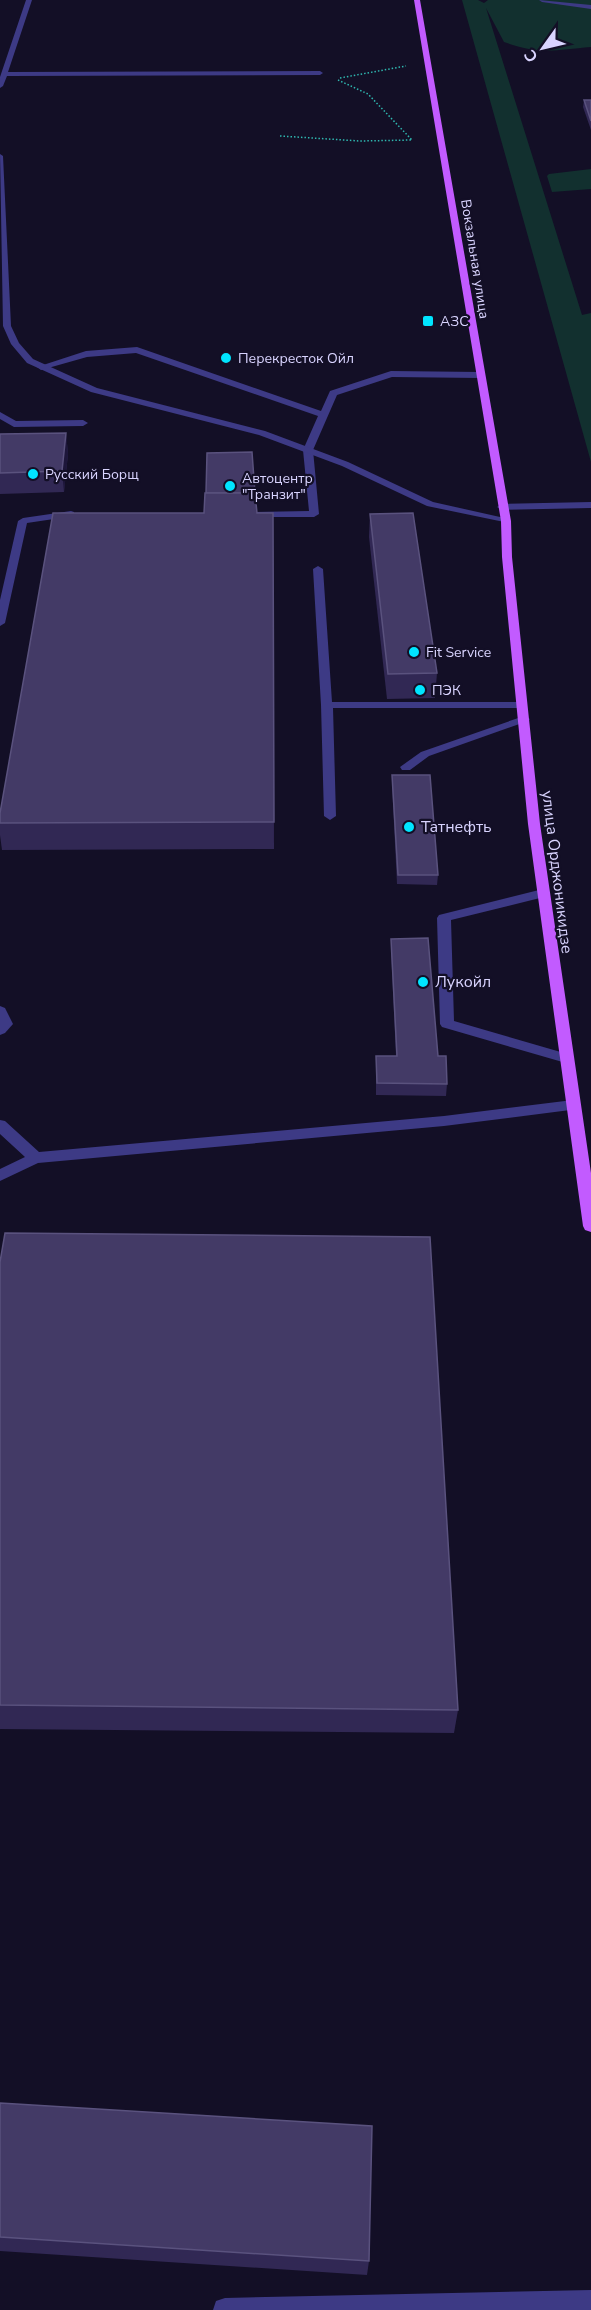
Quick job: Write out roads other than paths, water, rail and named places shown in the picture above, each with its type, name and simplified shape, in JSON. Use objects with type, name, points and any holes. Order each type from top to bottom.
[{"type":"main road","name":"Вокзальная улица","points":[[417,0],[506,521]]},
{"type":"main road","name":"улица Орджоникидзе","points":[[506,521],[521,705],[543,893],[591,1226]]},
{"type":"street","points":[[0,86],[29,0]]},
{"type":"street","points":[[542,0],[591,7]]},
{"type":"street","points":[[5,74],[321,73]]},
{"type":"street","points":[[0,156],[4,327],[30,361],[94,390],[262,434],[308,450],[392,485],[430,504],[506,521]]},
{"type":"street","points":[[41,367],[86,354],[137,350],[322,414]]},
{"type":"street","points":[[245,514],[314,514],[308,450],[333,393],[391,374],[480,375]]},
{"type":"street","points":[[0,415],[14,424],[83,423]]},
{"type":"street","points":[[502,507],[591,505]]},
{"type":"street","points":[[0,623],[23,521],[85,513]]},
{"type":"street","points":[[318,569],[327,705],[330,816]]},
{"type":"street","points":[[327,705],[521,705]]},
{"type":"street","points":[[406,766],[425,753],[524,719]]},
{"type":"street","points":[[543,893],[444,918],[447,1024],[566,1058]]},
{"type":"street","points":[[0,1011],[6,1024],[0,1030]]},
{"type":"street","points":[[0,1175],[36,1158],[444,1121],[573,1105]]},
{"type":"street","points":[[0,1125],[36,1158]]},
{"type":"street","points":[[225,2310],[591,2302]]},
{"type":"place","name":"АЗС","points":[[428,321]]},
{"type":"place","name":"Перекресток Ойл","points":[[226,358]]},
{"type":"place","name":"Русский Борщ","points":[[33,474]]},
{"type":"place","name":"Автоцентр \"Транзит\"","points":[[230,486]]},
{"type":"place","name":"Fit Service","points":[[414,652]]},
{"type":"place","name":"ПЭК","points":[[420,690]]},
{"type":"place","name":"Татнефть","points":[[409,827]]},
{"type":"place","name":"Лукойл","points":[[423,982]]}]
